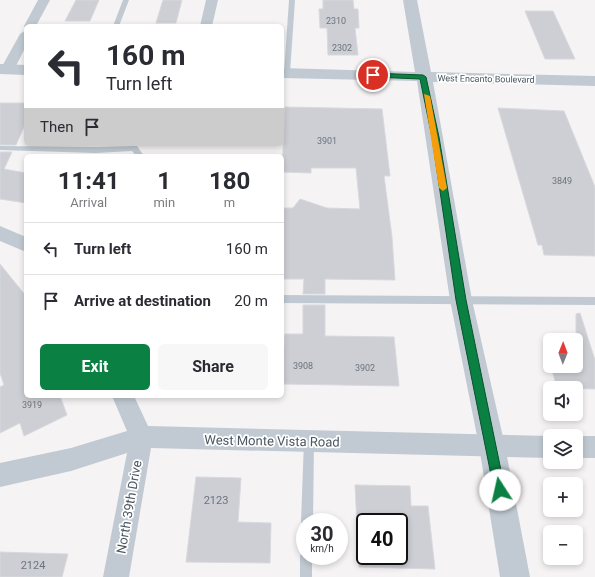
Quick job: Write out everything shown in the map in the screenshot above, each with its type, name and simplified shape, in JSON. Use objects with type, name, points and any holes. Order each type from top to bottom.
[{"type":"street","points":[[31,24],[44,0]]},
{"type":"street","points":[[206,24],[212,0]]},
{"type":"street","points":[[410,0],[435,137],[461,300],[492,446],[515,577]]},
{"type":"street","points":[[24,37],[4,69],[24,70]]},
{"type":"street","name":"West Encanto Boulevard","points":[[284,73],[595,81]]},
{"type":"street","points":[[0,233],[24,243]]},
{"type":"street","points":[[124,398],[141,437]]},
{"type":"street","name":"West Monte Vista Road","points":[[0,475],[29,470],[99,453],[141,437],[543,447]]},
{"type":"street","name":"North 39th Drive","points":[[116,577],[136,474],[141,437]]},
{"type":"street","points":[[583,447],[595,447]]},
{"type":"lane","points":[[117,24],[126,0]]},
{"type":"lane","points":[[284,73],[292,0]]},
{"type":"lane","points":[[0,148],[96,150],[135,146]]},
{"type":"lane","points":[[284,299],[595,301]]},
{"type":"lane","points":[[307,513],[309,441]]},
{"type":"lane","points":[[306,565],[306,577]]},
{"type":"building","points":[[76,0],[99,0],[90,21],[65,21]]},
{"type":"building","points":[[163,0],[182,0],[176,23],[156,23]]},
{"type":"building","points":[[323,0],[353,0],[354,9],[358,9],[359,28],[355,28],[358,55],[328,55],[327,28],[320,28],[319,9],[323,9]]},
{"type":"building","points":[[525,11],[553,11],[575,59],[545,59]]},
{"type":"building","points":[[0,103],[24,103],[24,127],[16,145],[0,145]]},
{"type":"building","points":[[285,107],[382,109],[390,176],[384,176],[392,237],[395,280],[325,279],[325,294],[303,294],[304,279],[284,279],[284,208],[293,208],[300,199],[327,208],[360,209],[356,168],[311,168],[311,173],[284,172]]},
{"type":"building","points":[[498,108],[564,111],[595,187],[595,256],[544,255],[542,245],[538,245]]},
{"type":"building","points":[[0,152],[12,152],[4,169],[24,173],[24,203],[0,199]]},
{"type":"building","points":[[0,264],[24,294],[24,398],[61,398],[67,415],[24,436],[20,423],[0,433],[0,387],[4,385],[0,373]]},
{"type":"building","points":[[303,305],[325,305],[325,336],[394,337],[399,386],[284,384],[285,334],[303,334]]},
{"type":"building","points":[[580,313],[595,360],[595,389],[583,389],[583,381],[555,381],[553,373],[583,373],[583,333],[576,333],[576,314]]},
{"type":"building","points":[[196,477],[241,478],[238,522],[271,523],[270,563],[186,562]]},
{"type":"building","points":[[355,485],[410,486],[411,506],[428,506],[435,569],[359,567],[359,565],[408,565],[408,513],[356,513]]},
{"type":"building","points":[[0,552],[68,554],[62,577],[0,577]]},
{"type":"slow traffic","points":[[427,96],[443,188]]},
{"type":"route","points":[[373,75],[423,77],[435,137],[461,300],[500,490]]}]
